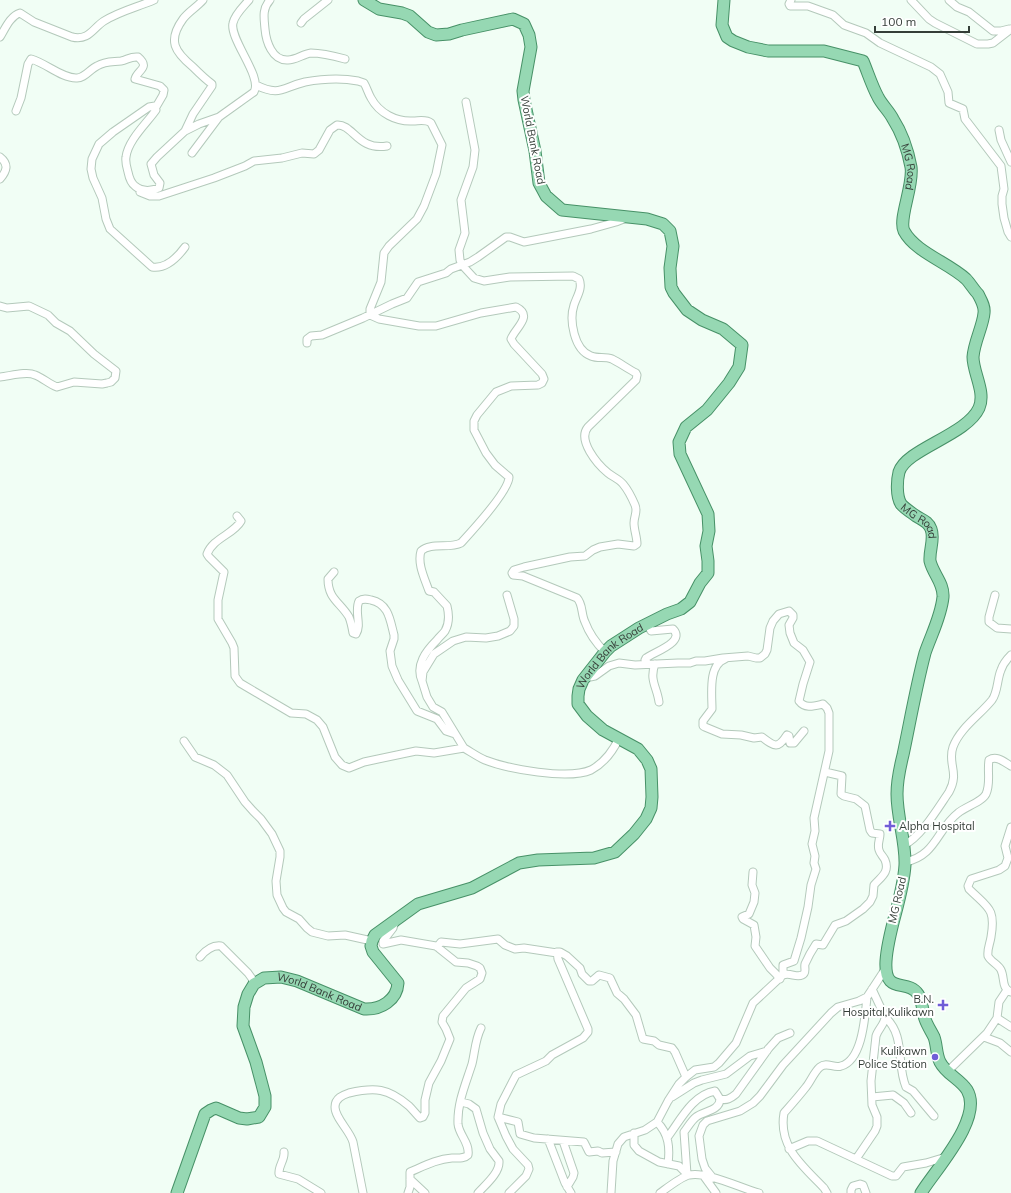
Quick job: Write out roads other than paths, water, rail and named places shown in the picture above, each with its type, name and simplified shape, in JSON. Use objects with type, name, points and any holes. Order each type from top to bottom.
[{"type":"main road","name":"World Bank Road","points":[[254,984],[264,978],[281,976],[298,981],[364,1008],[372,1009],[380,1007],[396,994],[398,982],[378,960],[373,952],[372,940],[375,935],[396,919],[418,904],[472,888],[519,864],[538,860],[594,858],[615,852],[634,834],[646,819],[651,808],[652,797],[651,769],[647,760],[638,749],[603,730],[587,716],[578,704],[579,689],[585,678],[605,652],[618,641],[666,614],[681,609],[690,602],[700,583],[708,573],[706,546],[709,531],[708,514],[680,454],[679,442],[686,427],[707,410],[736,373],[739,367],[742,345],[723,329],[702,320],[687,310],[674,294],[671,287],[670,268],[673,246],[670,231],[663,224],[647,219],[562,210],[546,196],[539,183],[535,151],[524,100],[523,90],[531,47],[529,35],[524,24],[513,19],[449,34],[436,34],[428,32],[410,16],[379,9],[364,0]]},
{"type":"main road","name":"MG Road","points":[[724,0],[722,26],[727,37],[733,41],[748,47],[768,51],[824,51],[863,61],[879,99],[893,119],[908,152],[912,173],[902,221],[905,233],[919,247],[966,279],[983,304],[984,313],[973,355],[974,371],[981,393],[980,407],[971,419],[960,428],[908,460],[900,469],[898,494],[901,503],[914,515],[927,522],[932,531],[931,564],[942,586],[943,596],[939,614],[926,653],[911,713],[897,793],[905,862],[902,888],[890,932],[886,968]]},
{"type":"main road","points":[[886,968],[887,976],[891,982],[913,990],[918,994],[922,1003],[924,1018],[934,1036],[939,1061],[947,1072],[966,1089],[969,1095],[970,1102],[967,1124],[952,1150],[922,1193]]},
{"type":"main road","points":[[176,1193],[205,1114],[216,1108],[247,1120],[259,1117],[265,1107],[266,1102],[261,1082],[243,1026],[244,1007],[248,994],[254,984]]},
{"type":"street","points":[[0,37],[11,19],[18,13],[34,22],[72,38],[76,38],[91,34],[99,25],[111,17],[154,0]]},
{"type":"street","points":[[185,131],[193,114],[212,84],[180,56],[174,41],[183,19],[203,0]]},
{"type":"street","points":[[136,187],[146,190],[159,188],[160,183],[154,175],[151,164],[157,157],[185,131],[219,116],[252,94],[255,90],[256,86],[246,58],[232,28],[237,14],[248,0]]},
{"type":"street","points":[[270,0],[264,10],[265,30],[268,43],[272,52],[277,57],[288,60],[313,53],[345,59]]},
{"type":"street","points":[[302,23],[304,19],[328,0]]},
{"type":"street","points":[[791,0],[789,4],[790,6],[808,6],[833,15],[844,25],[866,33],[880,43],[931,67],[940,74],[948,92],[949,103],[962,109],[965,119],[1000,166],[1004,189],[1002,196],[1004,218],[1011,237]]},
{"type":"street","points":[[911,0],[929,19],[935,23],[977,44],[993,43],[1011,29]]},
{"type":"street","points":[[949,0],[957,7],[969,12],[993,31],[1011,29]]},
{"type":"street","points":[[16,111],[21,98],[28,64],[31,59],[67,76],[78,79],[100,64],[124,61],[130,58],[138,58],[143,63],[144,67],[137,74],[135,80],[160,86],[164,90],[156,110],[138,132],[126,156],[129,176],[133,184],[141,192],[150,196],[160,196],[214,178],[245,166],[254,160],[282,158],[302,153],[314,154],[319,150],[330,130],[337,125],[344,126],[367,144],[379,147],[387,146]]},
{"type":"street","points":[[256,86],[269,91],[282,90],[296,84],[315,81],[358,81],[364,83],[370,97],[384,113],[400,120],[428,121],[431,123],[436,132],[442,146],[436,174],[420,214],[384,253],[383,274],[370,309],[370,315]]},
{"type":"street","points":[[466,102],[475,150],[473,167],[461,200],[464,233],[459,250],[462,265],[474,278],[484,281],[510,277],[573,276],[579,279],[580,288],[571,316],[579,345],[588,355],[596,358],[606,357],[612,359],[637,375],[636,380],[585,430],[584,435],[587,445],[594,458],[608,473],[624,485],[635,504],[637,514],[634,521],[637,544],[634,546],[618,544],[600,546],[585,556],[570,557],[524,567],[514,570],[512,573],[513,575],[522,576],[577,598],[581,604],[583,617],[588,630],[605,652]]},
{"type":"street","points":[[156,107],[149,107],[112,132],[99,144],[92,159],[92,173],[102,198],[106,219],[110,229],[149,265],[155,268],[167,264],[185,247]]},
{"type":"street","points":[[192,153],[219,116]]},
{"type":"street","points":[[999,130],[1001,140],[1011,162]]},
{"type":"street","points":[[0,157],[6,163],[7,167],[0,179]]},
{"type":"street","points":[[307,343],[307,339],[309,337],[322,334],[370,315],[407,298],[418,282],[448,273],[451,269],[478,258],[506,237],[510,236],[524,242],[591,229],[628,217]]},
{"type":"street","points":[[0,306],[7,308],[29,306],[48,315],[56,323],[70,331],[94,354],[115,369],[117,374],[111,382],[102,384],[74,382],[57,387],[34,374],[0,377]]},
{"type":"street","points":[[370,315],[379,319],[419,326],[436,326],[482,313],[516,307],[520,309],[524,315],[524,319],[511,339],[542,374],[544,379],[542,383],[538,385],[511,386],[496,392],[477,415],[474,421],[474,430],[486,453],[509,477],[508,485],[483,519],[461,543],[456,545],[425,548],[420,553],[420,564],[429,591],[434,592],[448,609],[448,625],[445,631],[428,650],[421,663],[419,673],[427,697],[433,707],[442,712],[464,748],[485,760],[527,771],[569,774],[582,772],[598,766],[606,759],[613,750],[619,738]]},
{"type":"street","points":[[237,516],[241,521],[238,527],[228,533],[213,546],[207,554],[208,557],[224,572],[218,600],[218,619],[234,648],[234,667],[237,680],[291,713],[306,714],[317,720],[323,727],[335,757],[342,765],[349,768],[360,763],[404,753],[423,751],[434,753],[464,748]]},
{"type":"street","points":[[334,572],[328,579],[329,589],[335,601],[348,616],[353,633],[356,634],[358,631],[359,601],[366,599],[380,603],[387,612],[394,635],[390,655],[392,666],[398,680],[417,711],[436,718],[446,731],[455,734]]},
{"type":"street","points":[[422,681],[423,672],[434,654],[453,642],[466,637],[486,638],[498,636],[510,631],[514,626],[514,619],[507,595]]},
{"type":"street","points":[[995,595],[989,622],[997,628],[1011,629]]},
{"type":"street","points":[[585,678],[595,676],[614,663],[690,663],[718,658],[748,656],[756,658],[763,656],[767,650],[770,628],[773,621],[779,614],[790,611],[792,612],[793,618],[789,625],[792,638],[794,643],[803,650],[810,662],[799,701],[804,705],[812,707],[823,704],[827,708],[830,713],[829,751],[815,814],[812,844],[816,869],[794,961],[783,965],[782,977]]},
{"type":"street","points":[[648,625],[651,631],[673,629],[676,635],[673,642],[645,660],[651,664],[652,679],[657,690],[659,702]]},
{"type":"street","points":[[904,845],[910,842],[919,833],[953,785],[954,774],[952,758],[954,746],[971,721],[992,700],[1000,670],[1011,655]]},
{"type":"street","points":[[727,658],[720,661],[715,667],[711,693],[712,709],[703,722],[705,728],[722,734],[741,735],[754,738],[762,737],[775,746],[780,744],[787,735],[789,736],[790,743],[794,744],[804,731]]},
{"type":"street","points":[[184,741],[195,756],[214,765],[227,775],[245,802],[262,819],[272,834],[280,851],[276,881],[277,895],[286,912],[299,919],[312,932],[328,936],[345,934],[372,940]]},
{"type":"street","points":[[905,862],[913,861],[925,854],[953,817],[967,806],[984,797],[988,789],[989,760],[992,758],[997,758],[1011,766]]},
{"type":"street","points":[[611,1193],[612,1167],[618,1144],[622,1139],[634,1133],[645,1130],[658,1122],[670,1098],[679,1084],[686,1077],[695,1070],[714,1067],[719,1063],[736,1043],[753,1003],[787,974],[803,975],[805,972],[805,964],[816,944],[824,945],[835,925],[846,920],[866,906],[873,896],[874,885],[883,876],[886,870],[885,859],[880,854],[878,848],[880,834],[872,833],[870,830],[865,806],[856,799],[841,794],[842,776],[825,772]]},
{"type":"street","points":[[947,1072],[984,1037],[997,1018],[999,1002],[1009,991],[1004,985],[1001,970],[988,956],[993,928],[992,914],[987,905],[969,889],[968,884],[974,878],[999,870],[1005,866],[1008,858],[1005,846],[1011,826]]},
{"type":"street","points":[[753,872],[752,885],[755,893],[754,902],[749,914],[742,917],[742,919],[754,925],[756,937],[755,946],[770,968],[782,977]]},
{"type":"street","points":[[363,1193],[354,1142],[336,1112],[336,1102],[340,1097],[346,1094],[364,1090],[380,1090],[389,1093],[408,1105],[420,1118],[422,1118],[424,1116],[425,1100],[429,1083],[441,1061],[450,1039],[442,1022],[443,1016],[466,988],[480,979],[482,973],[479,967],[468,963],[456,962],[437,947],[401,940],[383,944],[383,941],[393,928],[396,919]]},
{"type":"street","points":[[437,947],[441,942],[460,944],[498,939],[505,945],[515,949],[524,948],[557,953],[560,952],[568,956],[580,968],[582,974],[589,981],[592,981],[599,975],[610,978],[616,993],[624,999],[636,1015],[643,1039],[654,1041],[659,1045],[672,1048],[686,1077]]},
{"type":"street","points":[[200,957],[211,948],[218,945],[221,946],[248,973],[254,984]]},
{"type":"street","points":[[509,1193],[526,1176],[529,1170],[528,1165],[509,1143],[498,1117],[501,1104],[514,1077],[546,1061],[583,1038],[588,1032],[561,967],[557,953]]},
{"type":"street","points":[[827,1193],[789,1149],[785,1136],[784,1113],[806,1087],[820,1067],[826,1064],[835,1067],[842,1066],[850,1061],[854,1055],[863,1030],[867,997],[886,968]]},
{"type":"street","points":[[872,989],[885,1017],[897,1035],[906,1087],[913,1091],[934,1116]]},
{"type":"street","points":[[713,1178],[705,1168],[700,1148],[699,1133],[703,1124],[707,1121],[740,1111],[754,1103],[783,1066],[838,1006],[859,1001],[867,997]]},
{"type":"street","points":[[856,1159],[876,1129],[877,1117],[873,1107],[871,1081],[876,1036],[885,1021],[885,1017]]},
{"type":"street","points":[[997,1018],[1011,1027]]},
{"type":"street","points":[[408,1193],[410,1187],[410,1172],[430,1162],[434,1163],[447,1158],[464,1158],[468,1155],[468,1145],[459,1127],[458,1114],[481,1028]]},
{"type":"street","points":[[720,1099],[727,1099],[736,1094],[769,1048],[778,1038],[790,1033]]},
{"type":"street","points":[[984,1037],[1000,1043],[1011,1052]]},
{"type":"street","points":[[670,1098],[697,1081],[726,1074],[750,1056],[767,1051],[769,1048]]},
{"type":"street","points":[[667,1138],[680,1119],[700,1097],[715,1091],[720,1099],[720,1103],[716,1107],[697,1116],[684,1132],[688,1175]]},
{"type":"street","points":[[872,1097],[893,1095],[904,1103],[912,1113]]},
{"type":"street","points":[[461,1102],[469,1104],[476,1109],[483,1133],[490,1149],[499,1161],[499,1164],[490,1180],[478,1193]]},
{"type":"street","points":[[498,1117],[518,1122],[520,1134],[534,1138],[584,1142],[589,1152],[616,1152]]},
{"type":"street","points":[[658,1122],[664,1129],[667,1138],[669,1150],[668,1164]]},
{"type":"street","points":[[634,1133],[634,1143],[637,1150],[656,1161],[679,1166],[688,1175]]},
{"type":"street","points":[[548,1139],[569,1190]]},
{"type":"street","points":[[563,1141],[574,1173],[569,1190]]},
{"type":"street","points":[[789,1149],[808,1141],[817,1141],[893,1176],[896,1176],[904,1167],[926,1163],[946,1157]]},
{"type":"street","points":[[284,1152],[284,1156],[278,1170],[279,1174],[298,1179],[321,1193]]},
{"type":"street","points":[[660,1193],[688,1175],[703,1175],[758,1193]]},
{"type":"street","points":[[703,1175],[716,1193]]},
{"type":"street","points":[[410,1180],[425,1193]]},
{"type":"street","points":[[852,1193],[851,1190],[853,1186],[860,1184],[863,1185],[866,1193]]},
{"type":"place","name":"Alpha Hospital","points":[[890,826]]},
{"type":"place","name":"B.N. Hospital,Kulikawn","points":[[943,1005]]},
{"type":"place","name":"Kulikawn Police Station","points":[[935,1057]]}]
